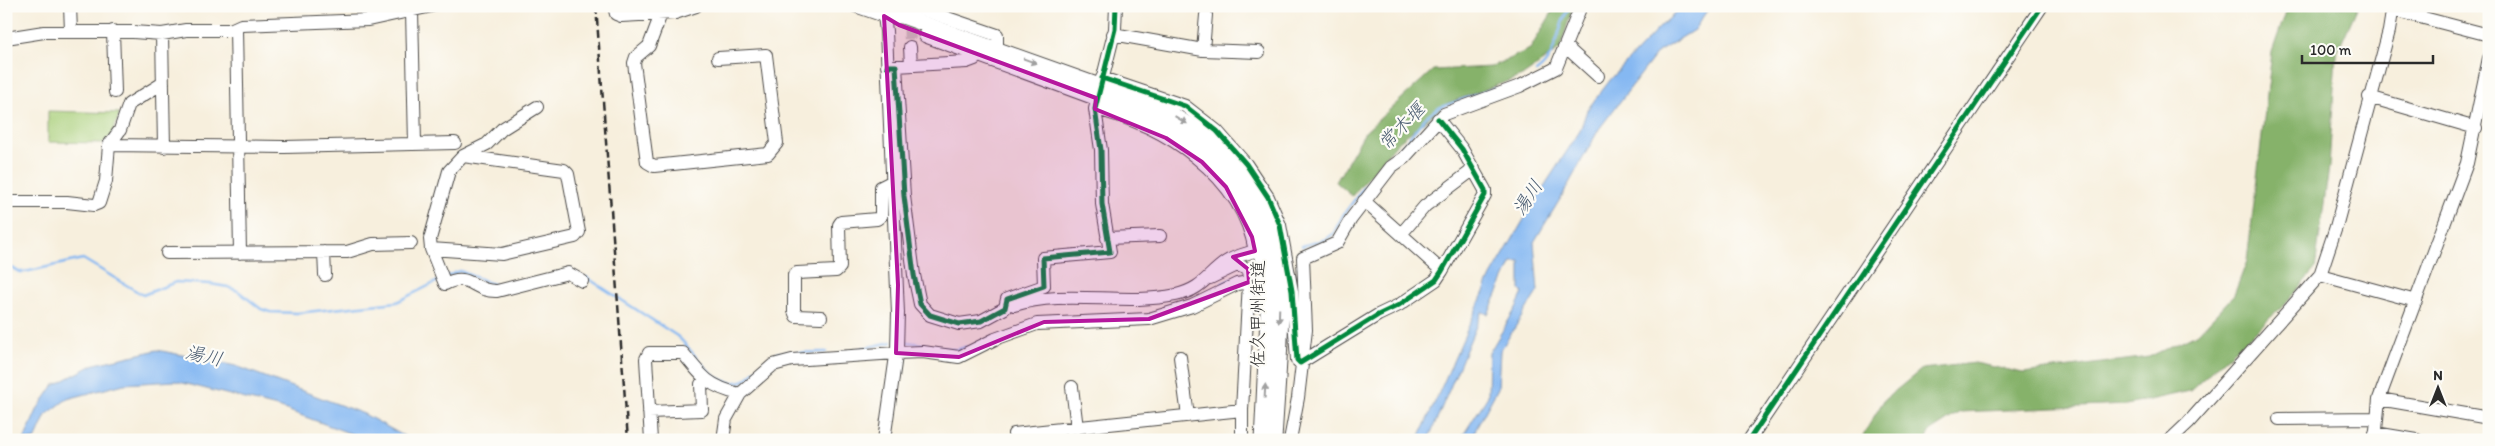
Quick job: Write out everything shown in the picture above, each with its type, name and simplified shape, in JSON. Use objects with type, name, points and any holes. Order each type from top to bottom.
[{"type":"main road","name":"佐久甲州街道","points":[[884,11],[997,49],[1098,93],[1169,127],[1213,160],[1237,190],[1254,218],[1262,238],[1268,312],[1262,440]]},
{"type":"main road","name":"佐久甲州街道","points":[[884,11],[899,25],[977,54],[1098,93],[1172,114],[1198,130],[1218,147],[1238,169],[1256,196],[1284,258],[1274,440]]},
{"type":"street","points":[[70,6],[71,31]]},
{"type":"street","points":[[6,38],[44,32],[113,31],[162,34],[186,30],[230,30],[254,24],[368,20],[432,6]]},
{"type":"street","points":[[614,6],[616,14],[621,16],[675,13],[696,6]]},
{"type":"street","points":[[856,6],[884,11],[892,66],[905,205],[914,275],[920,304],[930,315],[959,324],[981,321],[1005,308],[1035,299],[1165,297],[1189,291],[1237,264],[1248,269],[1249,282],[1242,440]]},
{"type":"street","points":[[1005,308],[1007,299],[1044,286],[1043,258],[1110,252],[1102,204],[1098,93],[1113,34],[1116,6]]},
{"type":"street","points":[[1438,119],[1462,149],[1485,190],[1485,195],[1436,280],[1400,304],[1378,314],[1300,363],[1296,360],[1292,291],[1284,258],[1303,258],[1337,244],[1364,201],[1391,166],[1404,158],[1438,119],[1451,110],[1551,72],[1556,68],[1581,6]]},
{"type":"street","points":[[1749,440],[2042,6]]},
{"type":"street","points":[[911,7],[997,35],[997,49]]},
{"type":"street","points":[[2170,440],[2188,423],[2320,275],[2336,227],[2393,8],[2489,35]]},
{"type":"street","points":[[412,11],[415,144]]},
{"type":"street","points":[[661,14],[649,46],[636,57],[634,63],[648,162],[654,166],[768,154],[777,143],[766,55],[718,58]]},
{"type":"street","points":[[1203,50],[1206,15]]},
{"type":"street","points":[[236,28],[240,253]]},
{"type":"street","points":[[113,31],[115,92]]},
{"type":"street","points":[[162,34],[164,147]]},
{"type":"street","points":[[1113,34],[1203,50],[1259,52]]},
{"type":"street","points":[[910,47],[911,65]]},
{"type":"street","points":[[1566,47],[1598,76]]},
{"type":"street","points":[[892,66],[967,62],[975,59],[977,54]]},
{"type":"street","points":[[2416,440],[2375,436],[2379,399],[2459,188],[2476,128],[2489,58]]},
{"type":"street","points":[[884,440],[897,346],[892,66]]},
{"type":"street","points":[[6,202],[67,202],[94,205],[99,203],[106,181],[109,145],[120,130],[129,104],[163,83]]},
{"type":"street","points":[[723,440],[726,419],[740,394],[773,365],[792,360],[897,346],[959,357],[996,339],[1044,322],[1149,319],[1192,306],[1264,274],[1252,237],[1237,204],[1226,187],[1209,169],[1184,149],[1148,128],[1098,93]]},
{"type":"street","points":[[2369,97],[2476,128]]},
{"type":"street","points":[[537,107],[502,129],[487,144],[463,156],[450,171],[430,239],[431,249],[444,284],[454,279],[466,279],[490,291],[568,273],[582,281]]},
{"type":"street","points":[[109,145],[238,147],[455,144]]},
{"type":"street","points":[[431,249],[502,254],[575,237],[579,232],[568,174],[564,170],[463,156]]},
{"type":"street","points":[[1402,233],[1425,206],[1474,169]]},
{"type":"street","points":[[821,317],[796,316],[794,311],[794,274],[797,272],[836,271],[840,268],[839,224],[842,222],[877,219],[881,216],[881,187],[893,181]]},
{"type":"street","points":[[1364,201],[1402,233],[1442,271]]},
{"type":"street","points":[[1107,238],[1160,236]]},
{"type":"street","points":[[167,253],[347,252],[373,244],[411,243]]},
{"type":"street","points":[[1210,278],[1228,261],[1255,251]]},
{"type":"street","points":[[324,252],[325,275]]},
{"type":"street","points":[[1290,440],[1298,398],[1306,330],[1303,258]]},
{"type":"street","points":[[2320,275],[2416,301]]},
{"type":"street","points":[[651,440],[646,359],[649,353],[683,353],[713,386],[740,394]]},
{"type":"street","points":[[1180,356],[1188,416]]},
{"type":"street","points":[[649,412],[702,410],[701,384],[705,379]]},
{"type":"street","points":[[1072,387],[1077,428]]},
{"type":"street","points":[[2379,399],[2489,418]]},
{"type":"street","points":[[1014,434],[1242,410]]},
{"type":"street","points":[[2279,420],[2376,418]]},
{"type":"highlighted area","points":[[884,16],[899,25],[1096,98],[1095,109],[1166,138],[1202,162],[1226,187],[1252,237],[1255,251],[1233,257],[1248,269],[1249,282],[1149,319],[1044,322],[959,357],[896,353],[898,285]]},
{"type":"green space","points":[[1556,6],[1573,6],[1560,49],[1522,76],[1448,103],[1398,142],[1352,196],[1336,182],[1365,132],[1433,70],[1491,67],[1530,49]]},
{"type":"green space","points":[[2288,6],[2358,6],[2336,55],[2329,167],[2315,269],[2282,307],[2190,391],[2127,405],[1960,412],[1929,432],[1927,440],[1866,440],[1863,435],[1884,400],[1922,369],[1975,363],[2023,373],[2149,357],[2198,333],[2234,295],[2247,261],[2272,52]]},
{"type":"green space","points":[[48,111],[120,113],[111,136],[103,143],[48,142]]},
{"type":"water","name":"湯川","points":[[1683,6],[1710,6],[1694,30],[1658,52],[1599,129],[1534,242],[1538,291],[1500,351],[1498,388],[1470,440],[1460,440],[1488,396],[1489,353],[1523,293],[1520,290],[1520,262],[1512,262],[1488,314],[1482,312],[1428,440],[1418,440],[1491,276],[1537,197],[1580,131],[1587,110],[1611,79],[1660,27]]},
{"type":"water","name":"湯川","points":[[157,350],[236,366],[364,414],[411,440],[368,440],[281,408],[175,381],[124,384],[67,399],[46,415],[35,440],[24,440],[38,408],[53,386],[95,364]]},
{"type":"waterway","name":"常木堰","points":[[1536,72],[1549,58],[1565,14],[1570,6]]},
{"type":"waterway","name":"常木堰","points":[[1302,246],[1326,239],[1333,234],[1343,215],[1362,190],[1387,160],[1399,150],[1425,118],[1438,108],[1494,89]]},
{"type":"waterway","points":[[6,264],[19,272],[25,272],[83,259],[143,295],[176,282],[210,284],[238,291],[261,309],[270,312],[297,313],[397,302],[440,280]]},
{"type":"waterway","points":[[447,276],[460,271],[495,285]]},
{"type":"waterway","points":[[1222,284],[1241,275]]},
{"type":"waterway","points":[[586,277],[677,336],[707,369],[724,381],[745,380],[777,353],[826,352]]},
{"type":"waterway","points":[[902,341],[956,350],[966,347]]},
{"type":"waterway","points":[[859,349],[892,342]]},
{"type":"tunnel","points":[[909,9],[910,47]]},
{"type":"railway","points":[[596,6],[628,440]]},
{"type":"cycle path","points":[[887,66],[896,66],[904,196],[914,275],[920,304],[930,315],[959,324],[981,321],[1005,308],[1007,299],[1044,286],[1043,258],[1110,252],[1102,204],[1101,150],[1095,109],[1115,29],[1116,6]]},
{"type":"cycle path","points":[[1749,440],[2042,6]]},
{"type":"cycle path","points":[[1102,78],[1185,106],[1217,131],[1246,164],[1268,197],[1280,225],[1292,291],[1297,360],[1300,363],[1378,315],[1399,305],[1436,280],[1485,195],[1485,190],[1462,149],[1438,119]]}]
